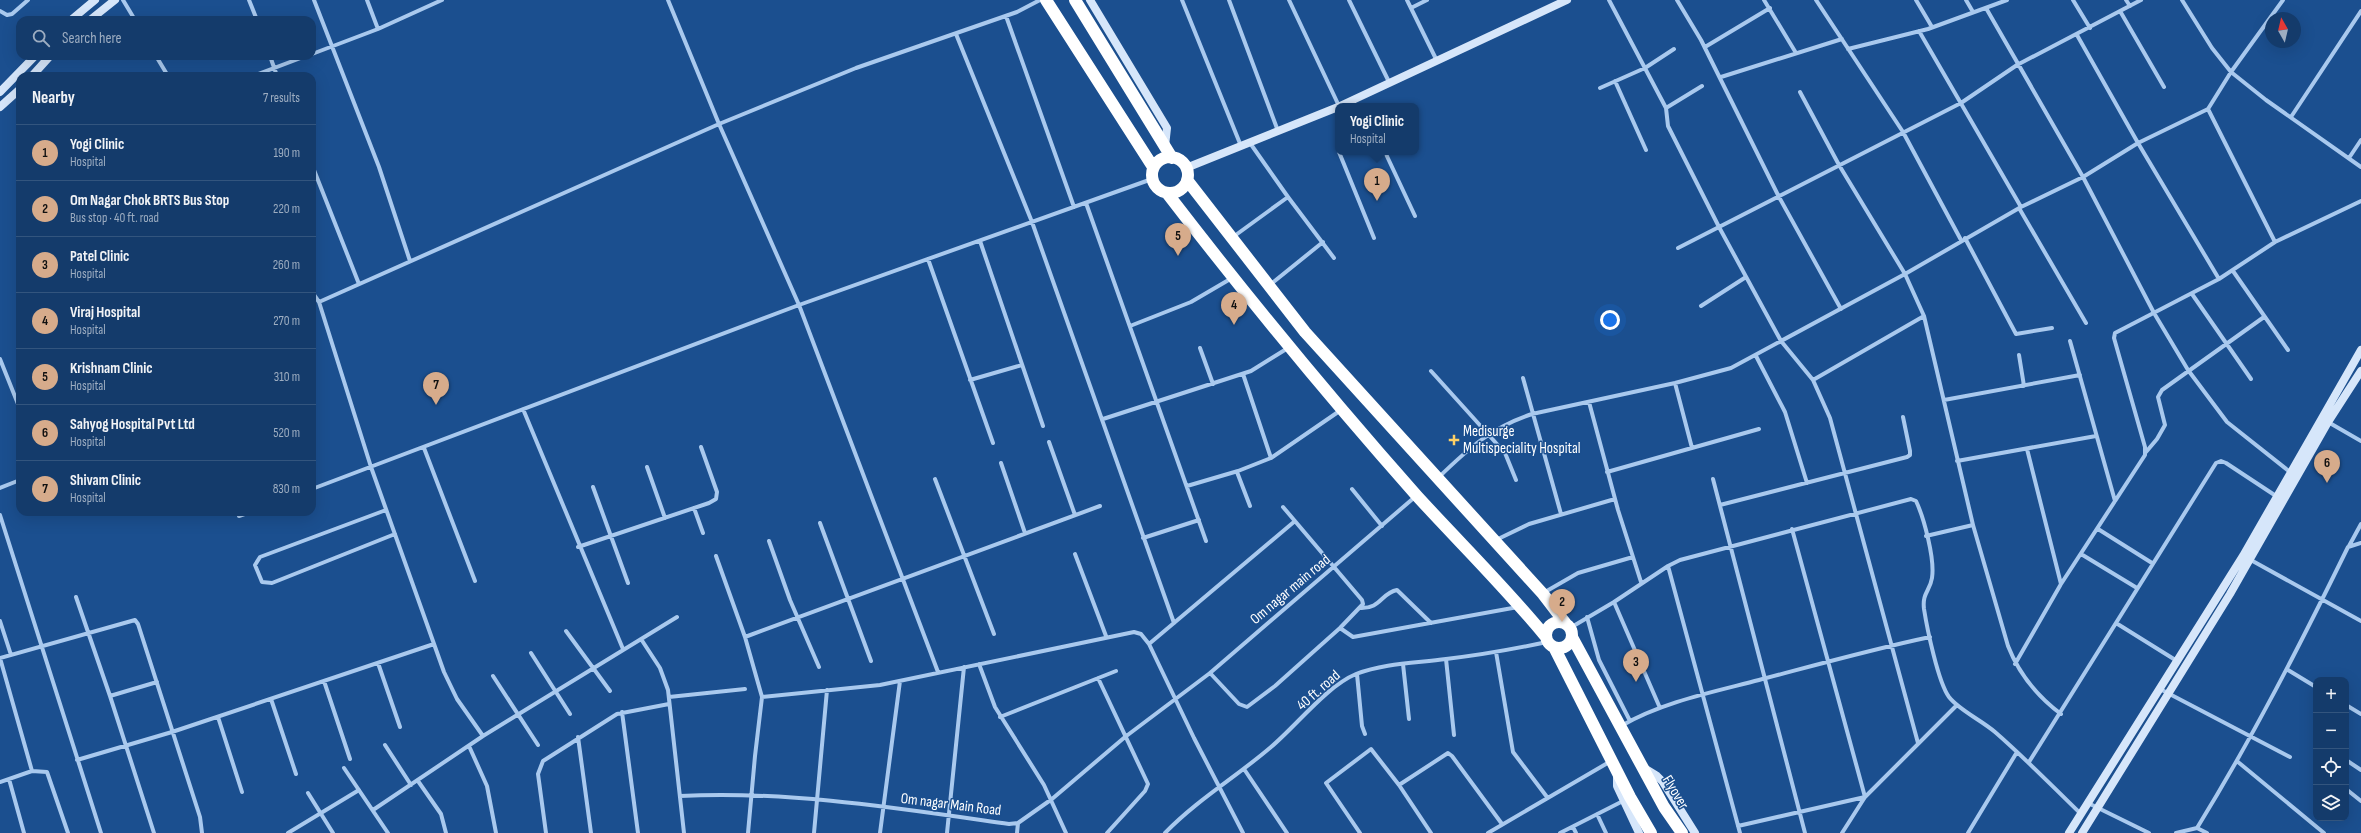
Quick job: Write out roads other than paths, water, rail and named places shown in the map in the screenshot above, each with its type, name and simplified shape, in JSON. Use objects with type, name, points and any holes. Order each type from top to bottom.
[{"type":"highway","points":[[1046,0],[1153,167]]},
{"type":"highway","points":[[1077,1],[1172,158]]},
{"type":"highway","points":[[1167,193],[1182,190],[1186,174],[1180,161],[1172,158],[1158,161],[1153,167],[1152,179],[1160,190],[1167,193],[1288,348],[1416,495],[1521,607],[1549,642],[1651,833]]},
{"type":"highway","name":"Flyover","points":[[1186,174],[1305,332],[1437,479],[1495,540],[1542,594],[1569,629],[1625,724],[1643,768],[1682,833]]},
{"type":"highway","points":[[1556,622],[1569,629],[1570,641],[1563,647],[1549,642],[1546,632],[1552,624],[1556,622]]},
{"type":"main road","points":[[77,16],[95,0]]},
{"type":"main road","points":[[95,16],[115,0]]},
{"type":"main road","points":[[1090,0],[1166,128],[1165,146]]},
{"type":"main road","points":[[1346,103],[1390,84],[1567,0]]},
{"type":"main road","points":[[19,72],[31,60]]},
{"type":"main road","points":[[36,72],[46,60]]},
{"type":"main road","points":[[0,92],[16,76]]},
{"type":"main road","points":[[0,107],[16,93]]},
{"type":"main road","points":[[1186,174],[1241,146],[1335,108]]},
{"type":"main road","points":[[2082,833],[2168,694],[2247,558],[2325,420],[2361,350]]},
{"type":"main road","points":[[2069,833],[2160,689],[2247,558],[2276,496],[2290,472],[2325,420],[2361,371]]},
{"type":"main road","points":[[1643,768],[1657,776],[1663,782],[1695,833]]},
{"type":"main road","points":[[1618,773],[1617,786],[1639,833]]},
{"type":"street","points":[[0,11],[6,15],[12,14],[28,0]]},
{"type":"street","points":[[123,0],[133,16]]},
{"type":"street","points":[[249,0],[255,16]]},
{"type":"street","points":[[314,0],[379,167],[410,261]]},
{"type":"street","points":[[367,0],[378,29]]},
{"type":"street","points":[[316,52],[378,29],[442,0]]},
{"type":"street","points":[[668,0],[719,124],[799,305],[938,672]]},
{"type":"street","points":[[319,302],[719,124],[856,68],[1006,16],[1040,0]]},
{"type":"street","points":[[1182,0],[1241,146]]},
{"type":"street","points":[[1229,0],[1278,131]]},
{"type":"street","points":[[1289,0],[1338,103]]},
{"type":"street","points":[[1349,0],[1390,84]]},
{"type":"street","points":[[1407,0],[1437,62]]},
{"type":"street","points":[[1411,8],[1427,0]]},
{"type":"street","points":[[1609,0],[1666,108],[1668,126],[1719,227],[1782,341],[1813,380],[1830,418],[1918,743]]},
{"type":"street","points":[[1677,0],[1721,77],[1779,197],[1842,308]]},
{"type":"street","points":[[1764,0],[1796,53]]},
{"type":"street","points":[[1816,0],[1903,132],[2016,334],[2052,328]]},
{"type":"street","points":[[1916,0],[1932,27]]},
{"type":"street","points":[[1966,0],[1973,12]]},
{"type":"street","points":[[1848,49],[1932,27],[2007,0]]},
{"type":"street","points":[[2073,0],[2090,28]]},
{"type":"street","points":[[2126,0],[2130,6]]},
{"type":"street","points":[[1678,248],[1961,103],[2017,65],[2077,35],[2141,0]]},
{"type":"street","points":[[2182,0],[2212,48],[2231,72],[2361,167]]},
{"type":"street","points":[[1437,479],[1489,433],[1513,420],[1532,414],[1715,374],[1756,356],[1905,274],[2020,207],[2083,177],[2138,143],[2208,109],[2231,72],[2283,0]]},
{"type":"street","points":[[1705,47],[1770,8]]},
{"type":"street","points":[[1986,8],[2017,65],[2083,177],[2154,312],[2188,370],[2227,422],[2290,472]]},
{"type":"street","points":[[2120,11],[2164,87]]},
{"type":"street","points":[[2291,117],[2361,11]]},
{"type":"street","points":[[1006,16],[1074,207]]},
{"type":"street","points":[[1919,31],[2086,323]]},
{"type":"street","points":[[956,34],[1032,222],[1174,623]]},
{"type":"street","points":[[2077,35],[2138,143],[2220,279]]},
{"type":"street","points":[[1721,77],[1842,39]]},
{"type":"street","points":[[1600,88],[1645,68],[1674,49]]},
{"type":"street","points":[[158,60],[166,72]]},
{"type":"street","points":[[271,60],[276,72]]},
{"type":"street","points":[[264,72],[295,60]]},
{"type":"street","points":[[1615,81],[1646,150]]},
{"type":"street","points":[[1666,108],[1702,86]]},
{"type":"street","points":[[1800,92],[1839,165],[1905,274],[1924,316],[1957,461],[1999,619],[2015,664],[2041,698],[2061,714]]},
{"type":"street","points":[[2208,109],[2275,242]]},
{"type":"street","points":[[2349,158],[2361,140]]},
{"type":"street","points":[[1250,143],[1334,258]]},
{"type":"street","points":[[1340,155],[1374,238]]},
{"type":"street","points":[[1386,155],[1415,216]]},
{"type":"street","points":[[316,175],[359,284]]},
{"type":"street","points":[[316,488],[424,448],[799,305],[1152,179]]},
{"type":"street","points":[[1233,238],[1288,197]]},
{"type":"street","points":[[2146,452],[2114,335],[2154,312],[2220,279],[2275,242],[2361,201]]},
{"type":"street","points":[[1086,203],[1206,541]]},
{"type":"street","points":[[980,241],[1043,426]]},
{"type":"street","points":[[1269,286],[1323,242]]},
{"type":"street","points":[[928,259],[993,443]]},
{"type":"street","points":[[2233,271],[2288,350]]},
{"type":"street","points":[[1701,306],[1746,277]]},
{"type":"street","points":[[1130,326],[1191,302],[1232,278]]},
{"type":"street","points":[[2192,294],[2251,379]]},
{"type":"street","points":[[316,298],[319,302],[371,467],[434,644],[457,699],[483,736]]},
{"type":"street","points":[[1813,380],[1924,316]]},
{"type":"street","points":[[2015,664],[2061,584],[2165,425],[2158,394],[2188,370],[2264,317]]},
{"type":"street","points":[[2070,341],[2115,501]]},
{"type":"street","points":[[1200,348],[1213,384]]},
{"type":"street","points":[[1103,419],[1157,400],[1243,374],[1262,365],[1288,348]]},
{"type":"street","points":[[1756,356],[1785,412],[1807,483]]},
{"type":"street","points":[[2019,356],[2024,386]]},
{"type":"street","points":[[0,359],[16,399]]},
{"type":"street","points":[[970,380],[1022,364]]},
{"type":"street","points":[[1431,371],[1489,433],[1505,453],[1516,480]]},
{"type":"street","points":[[1243,374],[1271,458]]},
{"type":"street","points":[[1944,400],[2080,375]]},
{"type":"street","points":[[1523,378],[1561,514]]},
{"type":"street","points":[[1675,383],[1692,448]]},
{"type":"street","points":[[1590,402],[1615,499],[1641,582]]},
{"type":"street","points":[[523,409],[578,547],[623,649]]},
{"type":"street","points":[[1187,486],[1237,472],[1271,458],[1342,410]]},
{"type":"street","points":[[1720,505],[1910,455],[1903,417]]},
{"type":"street","points":[[2325,420],[2361,441]]},
{"type":"street","points":[[1608,472],[1759,429]]},
{"type":"street","points":[[1957,461],[2096,436]]},
{"type":"street","points":[[1049,442],[1075,514]]},
{"type":"street","points":[[578,547],[694,508],[716,499],[717,492],[700,447]]},
{"type":"street","points":[[424,448],[475,581]]},
{"type":"street","points":[[2027,449],[2061,584]]},
{"type":"street","points":[[2029,762],[2061,714],[2152,563],[2216,463],[2221,461],[2226,462],[2276,496]]},
{"type":"street","points":[[1001,463],[1025,533]]},
{"type":"street","points":[[647,467],[664,518]]},
{"type":"street","points":[[1237,472],[1250,506]]},
{"type":"street","points":[[935,479],[994,634]]},
{"type":"street","points":[[1713,479],[1766,678],[1805,833]]},
{"type":"street","points":[[0,488],[16,482]]},
{"type":"street","points":[[593,487],[628,583]]},
{"type":"street","points":[[1352,489],[1382,526]]},
{"type":"street","name":"Om nagar main road","points":[[1176,699],[1210,673],[1382,526],[1416,495]]},
{"type":"street","points":[[1495,540],[1529,524],[1615,499]]},
{"type":"street","points":[[1569,629],[1614,602],[1641,582],[1668,566],[1730,546],[1792,529],[1911,500],[1916,501],[1931,554],[1932,579],[1923,600],[1930,637],[1945,688],[1957,705],[1978,718],[2029,762],[2081,814]]},
{"type":"street","points":[[745,637],[1100,506]]},
{"type":"street","points":[[1210,673],[1239,704],[1247,707],[1275,686],[1340,628],[1360,608],[1362,600],[1283,506]]},
{"type":"street","points":[[694,508],[703,533]]},
{"type":"street","points":[[386,510],[260,558],[255,565],[262,582],[272,583],[395,534]]},
{"type":"street","points":[[0,516],[101,833]]},
{"type":"street","points":[[1143,538],[1199,520]]},
{"type":"street","points":[[1149,644],[1295,521]]},
{"type":"street","points":[[820,523],[871,661]]},
{"type":"street","points":[[2197,828],[2238,762],[2250,736],[2288,670],[2348,547],[2361,524]]},
{"type":"street","points":[[1926,536],[1973,525]]},
{"type":"street","points":[[1792,529],[1865,797]]},
{"type":"street","points":[[2098,529],[2152,563]]},
{"type":"street","points":[[769,541],[798,618],[819,667]]},
{"type":"street","points":[[2348,547],[2361,543]]},
{"type":"street","points":[[1075,554],[1106,636]]},
{"type":"street","points":[[2081,554],[2137,588]]},
{"type":"street","points":[[716,556],[745,637],[762,696],[748,833]]},
{"type":"street","points":[[1542,594],[1578,573],[1632,557]]},
{"type":"street","points":[[2247,558],[2361,621]]},
{"type":"street","points":[[1668,566],[1740,833]]},
{"type":"street","points":[[1360,608],[1374,607],[1393,591],[1397,590],[1431,623]]},
{"type":"street","points":[[76,598],[110,696],[154,833]]},
{"type":"street","points":[[1614,602],[1660,708]]},
{"type":"street","points":[[1340,628],[1353,637],[1521,607]]},
{"type":"street","points":[[374,810],[483,736],[592,667],[677,617]]},
{"type":"street","points":[[1587,618],[1600,664],[1625,724],[1660,708],[1702,694],[1891,645],[1930,637]]},
{"type":"street","points":[[32,771],[0,658],[135,620],[138,624],[200,817],[202,833]]},
{"type":"street","points":[[0,621],[11,655]]},
{"type":"street","points":[[2116,623],[2178,662]]},
{"type":"street","points":[[566,631],[610,691]]},
{"type":"street","points":[[762,696],[900,681],[1106,636],[1134,632],[1141,634],[1149,644],[1218,786],[1243,833]]},
{"type":"street","points":[[641,639],[660,668],[670,704],[684,833]]},
{"type":"street","name":"40 ft. road","points":[[1165,833],[1218,786],[1244,769],[1287,734],[1333,689],[1358,674],[1402,664],[1496,652],[1549,642]]},
{"type":"street","points":[[77,760],[172,732],[434,644]]},
{"type":"street","points":[[1496,652],[1513,752],[1547,797]]},
{"type":"street","points":[[530,653],[570,714]]},
{"type":"street","points":[[1446,659],[1454,735]]},
{"type":"street","points":[[378,663],[400,727]]},
{"type":"street","points":[[979,664],[1000,717],[1052,799],[1066,833]]},
{"type":"street","points":[[1402,664],[1409,719]]},
{"type":"street","points":[[947,833],[964,667]]},
{"type":"street","points":[[2288,670],[2313,685]]},
{"type":"street","points":[[1000,717],[1116,671]]},
{"type":"street","points":[[1358,674],[1362,726],[1365,734]]},
{"type":"street","points":[[493,676],[538,745]]},
{"type":"street","points":[[1098,678],[1148,784],[1145,791],[1107,833]]},
{"type":"street","points":[[324,681],[350,758]]},
{"type":"street","points":[[880,833],[900,681]]},
{"type":"street","points":[[110,696],[157,682]]},
{"type":"street","points":[[668,697],[745,689]]},
{"type":"street","points":[[2160,689],[2290,757]]},
{"type":"street","points":[[814,833],[827,690]]},
{"type":"street","points":[[271,699],[296,774]]},
{"type":"street","name":"Om nagar Main Road","points":[[680,796],[751,795],[816,800],[949,815],[1009,824],[1018,823],[1052,799],[1125,737],[1176,699]]},
{"type":"street","points":[[546,833],[538,769],[543,761],[578,737],[622,712],[670,704]]},
{"type":"street","points":[[1842,833],[1865,797],[1957,705]]},
{"type":"street","points":[[2349,707],[2361,714]]},
{"type":"street","points":[[622,712],[638,833]]},
{"type":"street","points":[[218,717],[242,792]]},
{"type":"street","points":[[578,737],[591,833]]},
{"type":"street","points":[[385,745],[412,785]]},
{"type":"street","points":[[469,746],[487,786],[496,833]]},
{"type":"street","points":[[1360,833],[1326,785],[1328,780],[1371,749],[1399,785],[1431,833]]},
{"type":"street","points":[[1968,833],[2017,752]]},
{"type":"street","points":[[1399,785],[1448,753],[1452,756],[1502,824]]},
{"type":"street","points":[[1488,833],[1547,797],[1612,761]]},
{"type":"street","points":[[2238,762],[2324,833]]},
{"type":"street","points":[[2349,762],[2361,770]]},
{"type":"street","points":[[344,768],[374,810],[388,833]]},
{"type":"street","points":[[1244,769],[1287,833]]},
{"type":"street","points":[[0,782],[32,771],[47,772],[50,777],[68,833]]},
{"type":"street","points":[[9,779],[24,833]]},
{"type":"street","points":[[418,781],[441,814],[446,833]]},
{"type":"street","points":[[288,833],[359,790]]},
{"type":"street","points":[[2349,791],[2361,801]]},
{"type":"street","points":[[308,793],[333,833]]},
{"type":"street","points":[[1738,826],[1865,797]]},
{"type":"street","points":[[1560,833],[1623,800]]},
{"type":"street","points":[[2088,803],[2150,833]]},
{"type":"street","points":[[1597,814],[1606,833]]},
{"type":"street","points":[[1017,833],[1018,823]]},
{"type":"street","points":[[1573,827],[1576,833]]},
{"type":"street","points":[[1170,828],[1173,833]]},
{"type":"street","points":[[2176,833],[2197,828],[2207,833]]},
{"type":"place","name":"Yogi Clinic","points":[[1377,201]]},
{"type":"place","name":"Krishnam Clinic","points":[[1178,256]]},
{"type":"place","name":"Viraj Hospital","points":[[1234,325]]},
{"type":"place","name":"Shivam Clinic","points":[[436,405]]},
{"type":"place","name":"Medisurge Multispeciality Hospital","points":[[1454,440]]},
{"type":"place","name":"Sahyog Hospital Pvt Ltd","points":[[2327,483]]},
{"type":"place","name":"Om Nagar Chok BRTS Bus Stop","points":[[1562,622]]},
{"type":"place","name":"Patel Clinic","points":[[1636,682]]}]
